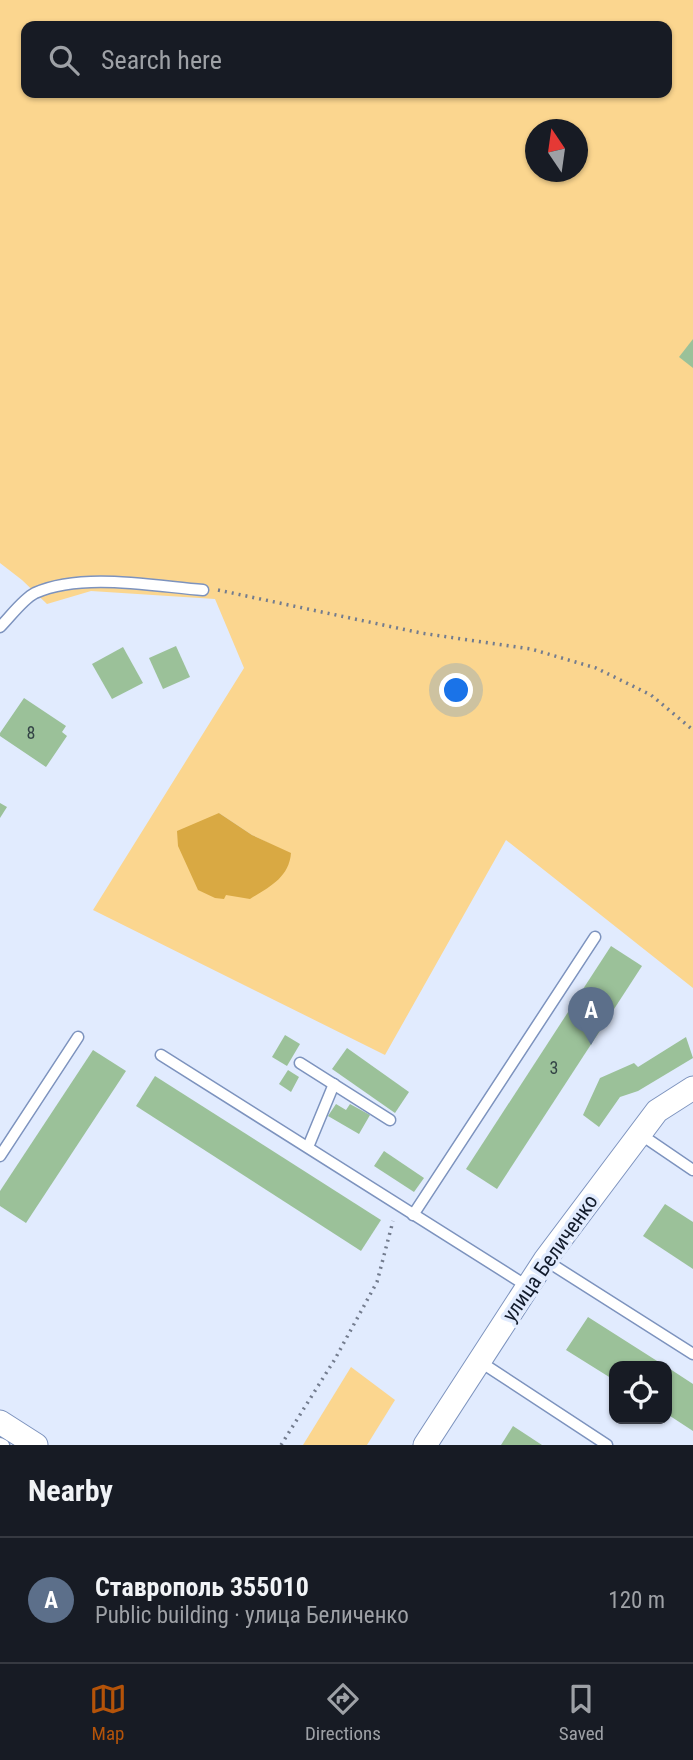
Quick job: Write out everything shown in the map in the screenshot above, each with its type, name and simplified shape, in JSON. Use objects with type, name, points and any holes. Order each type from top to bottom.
[{"type":"street","name":"улица Беличенко","points":[[425,1445],[545,1260],[657,1111],[693,1088]]},
{"type":"street","points":[[0,1422],[36,1445]]},
{"type":"lane","points":[[0,627],[33,594],[57,587],[96,581],[203,590]]},
{"type":"lane","points":[[414,1215],[595,937]]},
{"type":"lane","points":[[0,1156],[78,1037]]},
{"type":"lane","points":[[161,1055],[527,1286]]},
{"type":"lane","points":[[300,1063],[390,1120]]},
{"type":"lane","points":[[308,1147],[334,1084]]},
{"type":"lane","points":[[640,1135],[693,1170]]},
{"type":"lane","points":[[545,1260],[693,1354]]},
{"type":"lane","points":[[479,1361],[607,1445]]},
{"type":"path","points":[[203,590],[226,591],[421,633],[531,649],[596,668],[651,695],[693,730]]},
{"type":"path","points":[[281,1445],[335,1359],[377,1282],[397,1205]]},
{"type":"shaded area","points":[[0,0],[693,0],[693,988],[506,840],[385,1055],[93,910],[244,668],[215,599],[91,591],[47,604],[0,563]],"holes":[[[219,813],[252,835],[291,854],[225,894]]]},
{"type":"shaded area","points":[[219,813],[252,835],[291,853],[282,875],[271,886],[250,899],[226,895],[224,899],[215,898],[198,890],[178,846],[177,831]]},
{"type":"shaded area","points":[[351,1367],[395,1400],[367,1445],[303,1445]]},
{"type":"building","points":[[693,339],[693,368],[679,357]]},
{"type":"building","points":[[176,646],[190,677],[163,689],[149,658]]},
{"type":"building","points":[[123,647],[143,683],[112,699],[92,664]]},
{"type":"building","points":[[24,698],[66,726],[62,732],[67,736],[46,767],[0,736]]},
{"type":"building","points":[[0,803],[7,807],[0,818]]},
{"type":"building","points":[[611,946],[642,966],[497,1189],[466,1169]]},
{"type":"building","points":[[285,1035],[300,1044],[287,1066],[272,1057]]},
{"type":"building","points":[[686,1037],[693,1058],[638,1091],[620,1097],[599,1127],[583,1115],[600,1078],[634,1063],[638,1067]]},
{"type":"building","points":[[347,1048],[409,1092],[395,1113],[332,1069]]},
{"type":"building","points":[[93,1050],[126,1071],[26,1223],[0,1206],[0,1191]]},
{"type":"building","points":[[288,1070],[299,1077],[291,1092],[279,1084]]},
{"type":"building","points":[[155,1076],[381,1220],[361,1251],[136,1106]]},
{"type":"building","points":[[336,1104],[346,1110],[350,1104],[370,1115],[359,1134],[328,1116]]},
{"type":"building","points":[[384,1151],[424,1178],[414,1192],[374,1166]]},
{"type":"building","points":[[665,1204],[693,1222],[693,1269],[643,1236]]},
{"type":"building","points":[[588,1317],[657,1361],[609,1361],[609,1377],[566,1350]]},
{"type":"building","points":[[672,1370],[693,1384],[693,1431],[672,1417]]},
{"type":"building","points":[[513,1426],[542,1445],[501,1445]]},
{"type":"place","name":"Ставрополь 355010","points":[[591,1045]]}]
